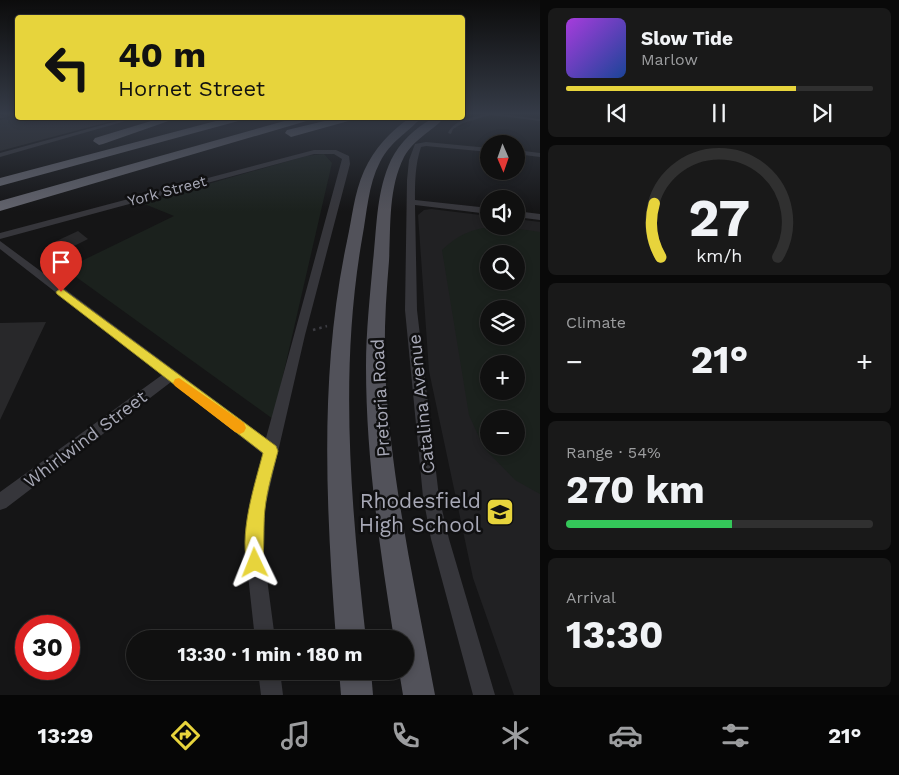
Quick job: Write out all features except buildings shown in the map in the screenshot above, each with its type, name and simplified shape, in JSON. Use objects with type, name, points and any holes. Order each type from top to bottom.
[{"type":"highway","points":[[0,170],[87,145]]},
{"type":"highway","points":[[0,182],[136,145]]},
{"type":"highway","points":[[0,206],[212,145]]},
{"type":"highway","points":[[52,192],[133,175],[245,145]]},
{"type":"main road","name":"Pretoria Road","points":[[351,630],[346,587],[339,456],[338,375],[342,321],[366,181],[372,164],[384,145]]},
{"type":"main road","name":"Pretoria Road","points":[[407,145],[393,168],[384,218],[376,315],[376,381],[380,437],[391,525],[419,695]]},
{"type":"main road","points":[[356,680],[357,695]]},
{"type":"street","points":[[0,155],[34,145]]},
{"type":"street","name":"Catalina Avenue","points":[[420,145],[418,146],[413,160],[411,310],[431,497],[442,547],[484,695]]},
{"type":"street","name":"Catalina Avenue","points":[[441,145],[480,149]]},
{"type":"street","name":"York Street","points":[[0,236],[307,153],[319,151],[336,152],[346,158],[346,164],[299,335]]},
{"type":"street","points":[[525,153],[540,155]]},
{"type":"street","points":[[411,202],[480,210]]},
{"type":"street","points":[[525,215],[540,217]]},
{"type":"street","points":[[0,244],[170,376],[271,451]]},
{"type":"street","points":[[264,630],[254,548],[257,508],[299,335]]},
{"type":"street","name":"Whirlwind Street","points":[[0,502],[170,376]]},
{"type":"street","points":[[270,680],[272,695]]},
{"type":"path","points":[[299,335],[342,321]]},
{"type":"shaded area","points":[[324,154],[332,163],[273,419],[65,269],[174,216],[142,203],[306,156]]},
{"type":"shaded area","name":"Rhodesfield High School","points":[[431,209],[480,215],[480,235],[525,235],[525,220],[540,222],[540,695],[514,695],[473,578],[429,371],[418,215],[424,210]]},
{"type":"shaded area","points":[[480,229],[480,235],[525,235],[525,230],[540,232],[540,494],[515,480],[491,455],[525,455],[525,410],[480,410],[480,439],[469,415],[442,250],[455,239]]},
{"type":"slow traffic","points":[[179,383],[240,428]]},
{"type":"place","name":"Rhodesfield High School","points":[[500,512]]},
{"type":"route","points":[[61,292],[271,451],[262,481],[254,529],[255,563]]}]
